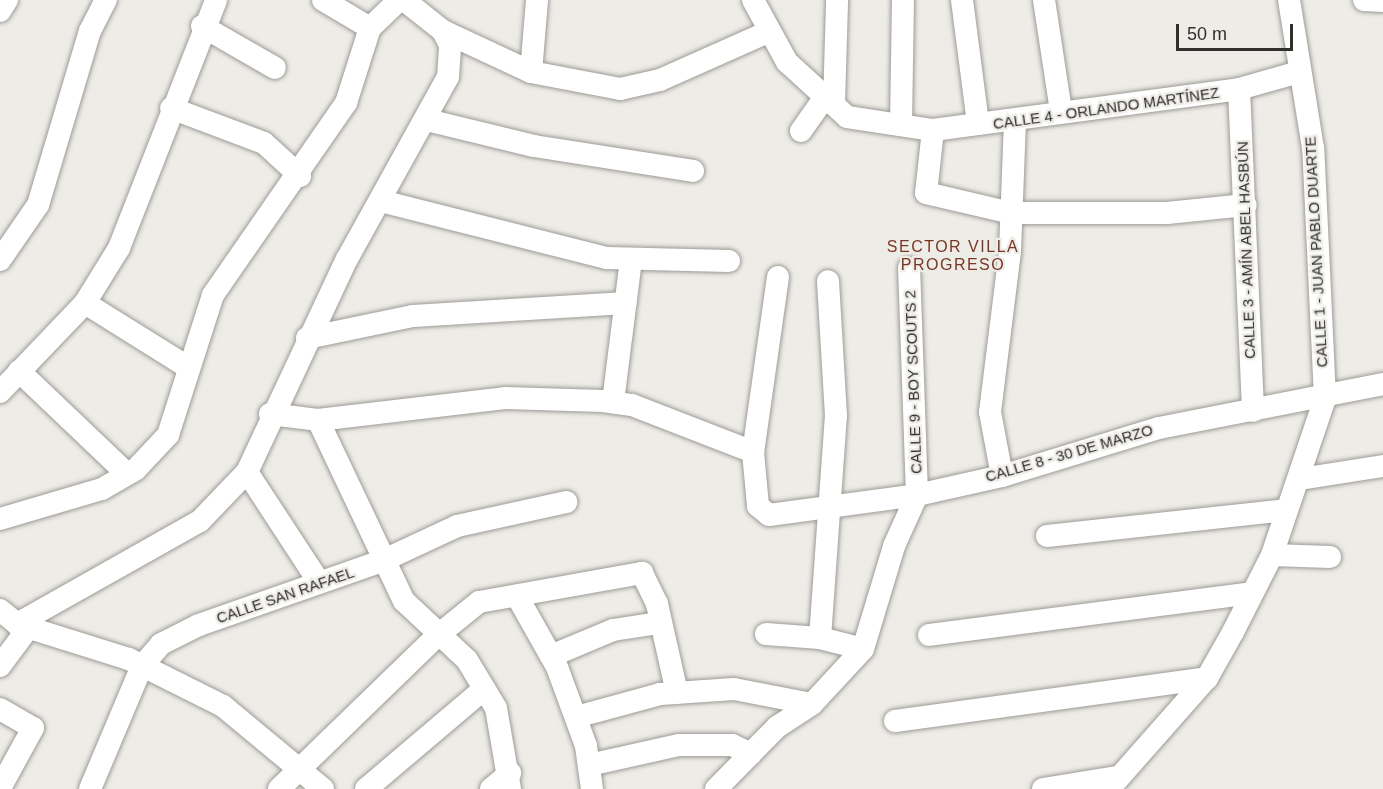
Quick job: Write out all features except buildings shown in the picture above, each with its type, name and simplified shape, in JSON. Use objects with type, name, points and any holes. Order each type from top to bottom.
[{"type":"street","points":[[0,11],[7,0]]},
{"type":"street","points":[[0,260],[38,205],[90,31],[106,0]]},
{"type":"street","points":[[0,392],[85,303],[119,248],[202,26],[216,0]]},
{"type":"street","points":[[323,0],[370,28]]},
{"type":"street","points":[[0,519],[102,489],[127,474],[168,435],[213,295],[266,213],[300,176],[346,103],[370,28],[399,0]]},
{"type":"street","points":[[404,0],[444,31],[531,72],[620,89],[660,80],[770,31]]},
{"type":"street","points":[[531,72],[537,0]]},
{"type":"street","name":"CALLE 4 - ORLANDO MARTÍNEZ","points":[[753,0],[787,62],[848,117],[933,130],[978,124],[1015,123],[1061,111],[1239,89],[1299,72]]},
{"type":"street","points":[[801,131],[830,101],[837,0]]},
{"type":"street","points":[[901,125],[903,0]]},
{"type":"street","points":[[962,0],[978,124]]},
{"type":"street","points":[[1044,0],[1061,111]]},
{"type":"street","name":"CALLE 1 - JUAN PABLO DUARTE","points":[[1114,783],[1207,678],[1272,555],[1286,510],[1300,479],[1325,398],[1313,148],[1288,0]]},
{"type":"street","points":[[1364,0],[1383,1]]},
{"type":"street","points":[[202,26],[275,68]]},
{"type":"street","points":[[0,666],[16,620],[200,521],[247,472],[270,414],[307,338],[428,120],[448,77],[450,45],[444,31]]},
{"type":"street","name":"CALLE 3 - AMÍN ABEL HASBÚN","points":[[1239,89],[1246,205],[1253,411]]},
{"type":"street","points":[[171,108],[264,143],[300,176]]},
{"type":"street","points":[[428,120],[534,146],[693,171]]},
{"type":"street","points":[[1002,476],[990,412],[1011,213],[1015,123]]},
{"type":"street","points":[[933,130],[926,193],[1011,213],[1167,213],[1246,205]]},
{"type":"street","points":[[381,201],[515,239],[631,259],[729,261]]},
{"type":"street","points":[[613,402],[631,259]]},
{"type":"street","name":"CALLE 9 - BOY SCOUTS 2","points":[[909,268],[917,495]]},
{"type":"street","points":[[270,414],[318,420],[504,398],[613,402],[753,452],[778,277]]},
{"type":"street","points":[[820,638],[836,416],[828,281]]},
{"type":"street","points":[[85,303],[189,368]]},
{"type":"street","points":[[307,338],[413,316],[626,303]]},
{"type":"street","points":[[19,371],[127,474]]},
{"type":"street","name":"CALLE 8 - 30 DE MARZO","points":[[753,452],[758,506],[781,516],[917,495],[1002,476],[1159,428],[1325,398],[1383,384]]},
{"type":"street","points":[[318,420],[382,561],[404,601],[437,636],[467,660],[496,708],[510,781],[491,789]]},
{"type":"street","points":[[1300,479],[1383,466]]},
{"type":"street","points":[[247,472],[319,582]]},
{"type":"street","points":[[716,789],[777,727],[813,705],[863,649],[894,546],[917,495]]},
{"type":"street","name":"CALLE SAN RAFAEL","points":[[90,789],[98,759],[142,666],[161,644],[199,625],[382,561],[457,526],[566,502]]},
{"type":"street","points":[[1047,536],[1286,510]]},
{"type":"street","points":[[1272,555],[1330,557]]},
{"type":"street","points":[[279,789],[298,768],[437,636],[479,602],[642,573],[660,623],[676,693]]},
{"type":"street","points":[[929,635],[1252,593]]},
{"type":"street","points":[[517,596],[551,656],[576,717],[589,765],[592,789]]},
{"type":"street","points":[[16,620],[142,666],[223,706],[323,789]]},
{"type":"street","points":[[551,656],[613,630],[660,623]]},
{"type":"street","points":[[766,634],[820,638],[863,649]]},
{"type":"street","points":[[896,721],[1207,678]]},
{"type":"street","points":[[366,789],[484,689]]},
{"type":"street","points":[[576,717],[676,693],[734,689],[813,705]]},
{"type":"street","points":[[0,709],[33,728],[0,788]]},
{"type":"street","points":[[589,765],[679,745],[732,745],[751,754]]},
{"type":"street","points":[[1043,789],[1114,783]]},
{"type":"district","name":"SECTOR VILLA PROGRESO","points":[[953,256]]}]
